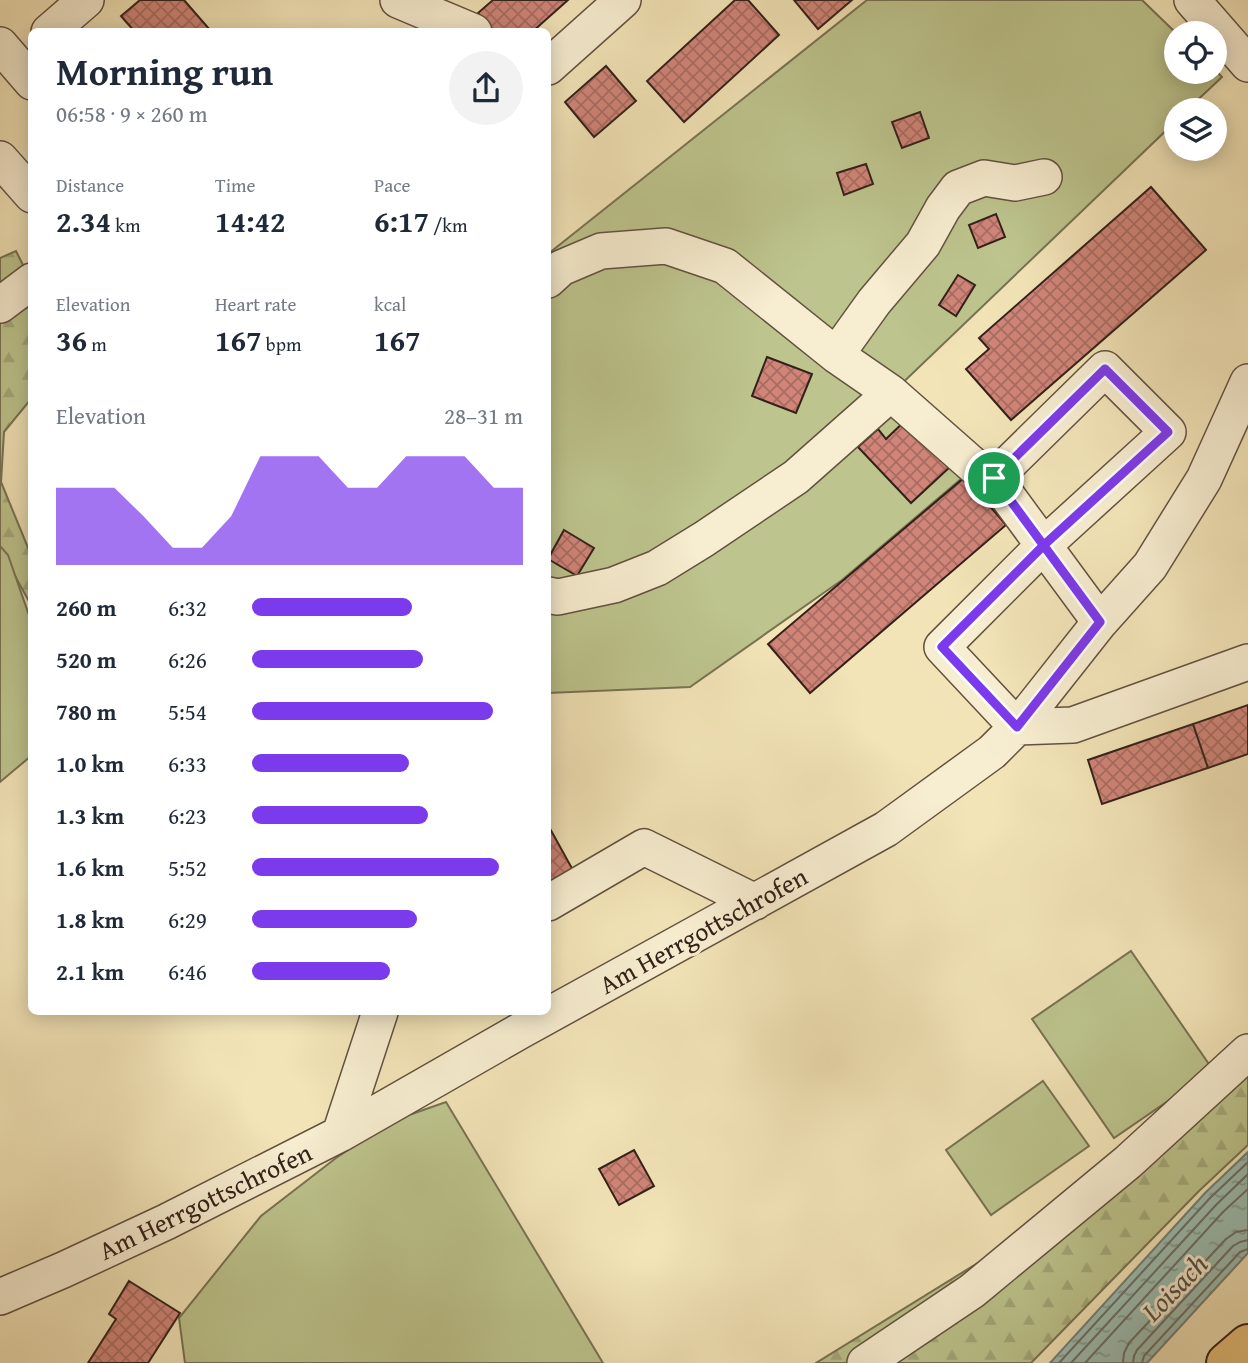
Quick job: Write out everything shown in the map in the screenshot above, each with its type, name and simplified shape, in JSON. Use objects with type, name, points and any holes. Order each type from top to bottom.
[{"type":"lane","points":[[54,28],[86,0]]},
{"type":"lane","points":[[398,0],[464,28]]},
{"type":"lane","points":[[551,64],[623,0]]},
{"type":"lane","points":[[1192,0],[1248,64]]},
{"type":"lane","points":[[0,159],[28,190]]},
{"type":"lane","points":[[836,355],[874,302],[923,244],[943,208],[958,188],[984,178],[1015,183],[1044,177]]},
{"type":"lane","points":[[551,277],[561,268],[601,251],[666,246],[725,266],[836,355],[891,393],[975,467],[994,478],[1100,622]]},
{"type":"lane","points":[[0,305],[28,284]]},
{"type":"lane","points":[[994,478],[1105,369],[1168,432],[1044,545],[942,647],[1017,727],[1073,725],[1248,662]]},
{"type":"lane","name":"Am Herrgottschrofen","points":[[551,1014],[886,829],[992,752],[1017,727],[1100,622],[1150,566],[1204,479],[1248,382]]},
{"type":"lane","points":[[551,596],[558,597],[614,585],[657,568],[796,477],[891,393]]},
{"type":"lane","points":[[551,901],[644,847],[755,902]]},
{"type":"lane","points":[[340,1133],[379,1015]]},
{"type":"lane","name":"Am Herrgottschrofen","points":[[0,1297],[166,1222],[340,1133],[549,1015]]},
{"type":"lane","points":[[865,1363],[972,1291],[1128,1162],[1248,1052]]},
{"type":"green space","points":[[867,0],[1142,0],[1164,21],[1164,84],[1215,84],[1200,98],[1164,98],[1164,132],[892,393],[975,467],[842,580],[690,687],[551,693],[551,252]]},
{"type":"green space","points":[[16,251],[28,275],[28,403],[4,432],[1,482],[28,548],[28,600],[0,549],[0,258]]},
{"type":"green space","points":[[0,546],[8,555],[28,612],[28,759],[0,782]]},
{"type":"green space","points":[[1131,951],[1213,1070],[1114,1138],[1032,1019]]},
{"type":"green space","points":[[1248,1061],[1248,1145],[1199,1191],[1031,1363],[816,1363],[989,1256]]},
{"type":"green space","points":[[1043,1081],[1089,1146],[991,1215],[946,1150]]},
{"type":"green space","points":[[446,1102],[603,1363],[185,1363],[179,1318],[261,1216],[336,1158],[392,1121]]},
{"type":"water","name":"Loisach","points":[[1248,1152],[1248,1253],[1147,1363],[1050,1363],[1205,1193]]},
{"type":"building","points":[[140,0],[184,0],[208,28],[132,28],[121,16]]},
{"type":"building","points":[[493,0],[568,0],[536,28],[491,28],[478,13]]},
{"type":"building","points":[[735,0],[748,0],[779,35],[684,122],[647,81]]},
{"type":"building","points":[[794,0],[852,0],[818,29]]},
{"type":"building","points":[[606,66],[636,101],[594,137],[565,102]]},
{"type":"building","points":[[920,112],[929,138],[902,148],[892,122]]},
{"type":"building","points":[[866,164],[873,184],[844,195],[837,173]]},
{"type":"building","points":[[1151,187],[1206,250],[1011,420],[966,369],[989,349],[979,338]]},
{"type":"building","points":[[996,214],[1005,237],[978,248],[969,225]]},
{"type":"building","points":[[958,275],[975,285],[956,316],[939,305]]},
{"type":"building","points":[[767,357],[812,374],[796,413],[752,396]]},
{"type":"building","points":[[907,419],[951,466],[911,503],[858,447],[878,429],[886,439]]},
{"type":"building","points":[[965,477],[1006,525],[810,693],[768,644]]},
{"type":"building","points":[[564,530],[594,548],[577,576],[551,561],[551,554]]},
{"type":"building","points":[[1248,705],[1248,754],[1208,768],[1193,724]]},
{"type":"building","points":[[1193,724],[1208,768],[1102,804],[1088,760]]},
{"type":"building","points":[[551,830],[574,872],[551,884]]},
{"type":"building","points":[[634,1150],[654,1186],[619,1205],[599,1169]]},
{"type":"building","points":[[129,1281],[180,1313],[148,1363],[88,1363],[116,1319],[109,1314]]},
{"type":"route","points":[[994,478],[1044,545],[1100,622],[1017,727],[942,647],[1044,545],[1168,432],[1105,369],[994,478]]}]
